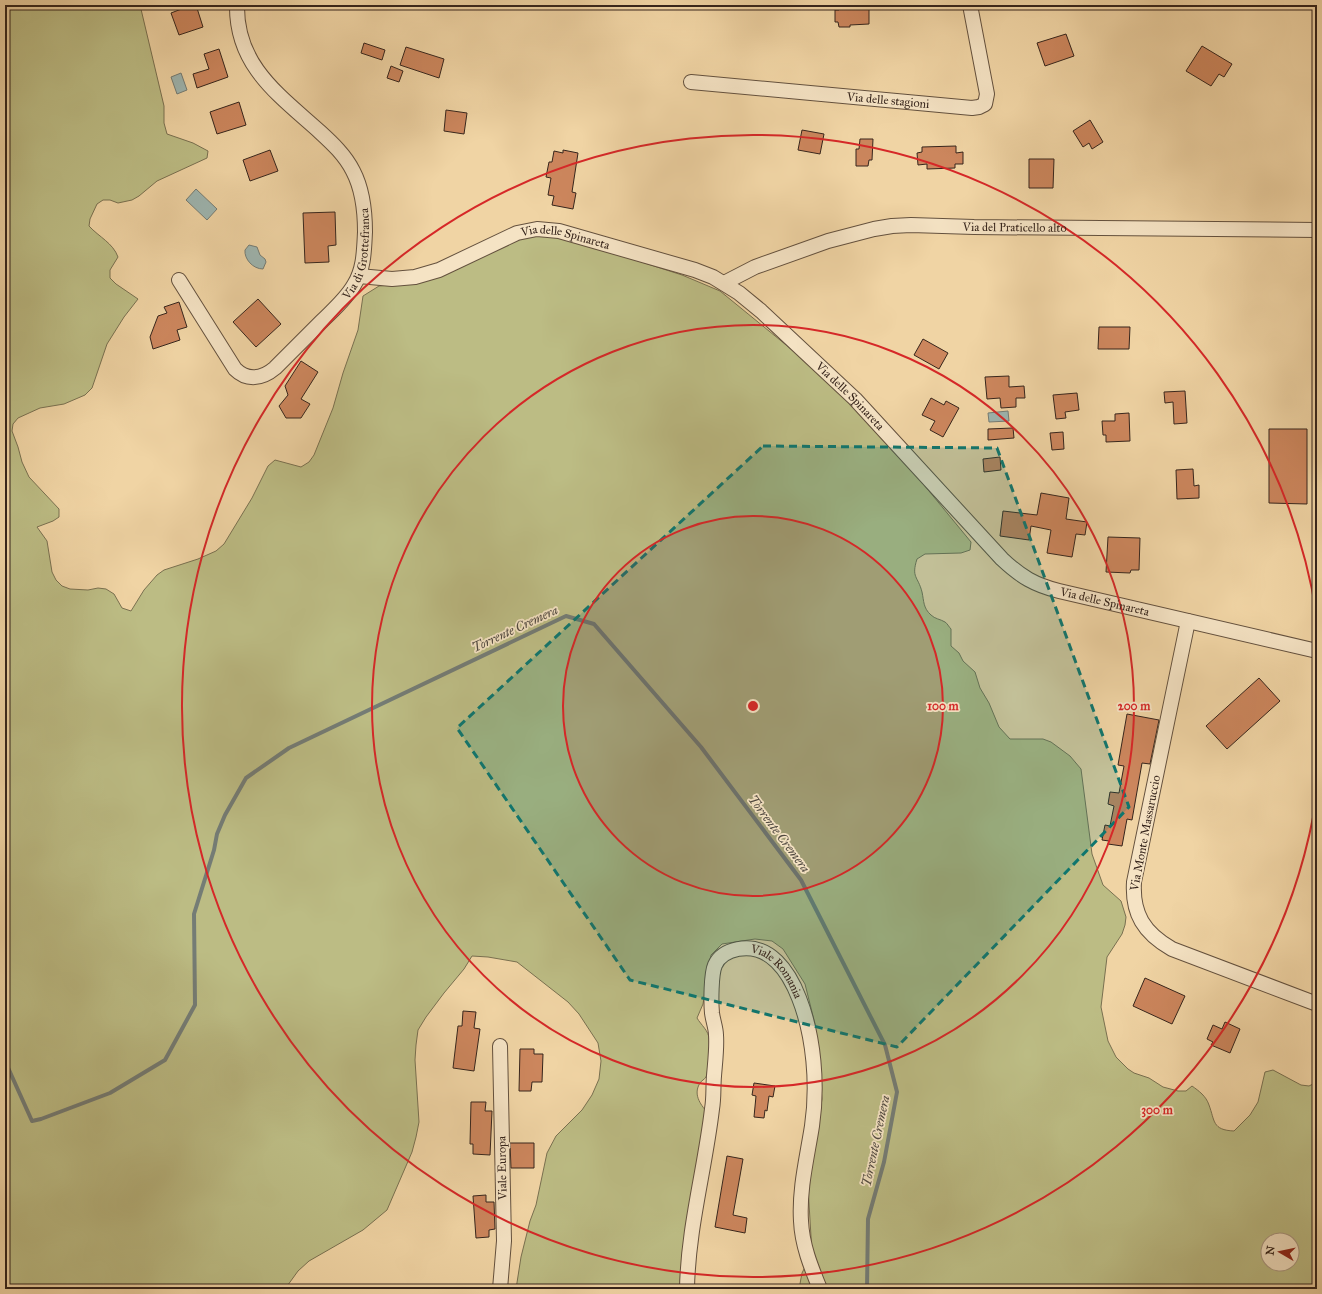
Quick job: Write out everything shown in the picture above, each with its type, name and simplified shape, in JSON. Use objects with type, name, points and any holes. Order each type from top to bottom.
[{"type":"street","name":"Via di Grottefranca","points":[[179,280],[235,369],[242,375],[256,378],[266,375],[280,363],[334,309],[354,286],[359,276],[364,256],[365,214],[361,190],[353,171],[336,146],[279,95],[252,64],[241,39],[238,26],[237,5]]},
{"type":"street","name":"Via delle stagioni","points":[[691,82],[979,107],[985,104],[987,90],[970,5]]},
{"type":"street","name":"Via del Praticello alto","points":[[724,283],[755,267],[828,242],[859,233],[892,226],[1317,230]]},
{"type":"street","name":"Via delle Spinareta","points":[[359,276],[400,279],[423,275],[439,270],[506,237],[527,230],[543,228],[695,270],[713,277],[739,292],[855,399],[1002,559],[1017,572],[1034,583],[1047,588],[1317,651]]},
{"type":"street","name":"Via Monte Massaruccio","points":[[1188,621],[1134,882],[1133,895],[1137,911],[1149,932],[1172,949],[1317,1004]]},
{"type":"street","name":"Viale Romania","points":[[686,1289],[694,1216],[713,1107],[716,1035],[712,1013],[714,968],[720,958],[726,954],[742,949],[760,950],[768,954],[782,966],[796,990],[806,1020],[812,1053],[815,1095],[812,1126],[802,1187],[801,1223],[806,1250],[820,1289]]},
{"type":"street","name":"Viale Europa","points":[[500,1046],[504,1241],[500,1289]]},
{"type":"highlighted area","points":[[763,446],[997,448],[1129,807],[897,1047],[630,980],[457,728]]},
{"type":"green space","points":[[5,5],[140,5],[164,106],[164,123],[167,134],[193,143],[208,151],[207,158],[157,181],[132,200],[118,203],[110,200],[103,200],[97,204],[90,219],[89,226],[116,252],[118,257],[110,270],[110,278],[138,299],[124,317],[107,344],[92,388],[85,395],[64,404],[40,408],[18,418],[13,424],[12,431],[22,462],[29,477],[59,509],[59,517],[37,527],[47,541],[52,572],[56,580],[62,586],[70,589],[106,589],[114,594],[122,608],[131,611],[144,590],[157,575],[164,570],[198,559],[216,551],[224,544],[252,498],[268,466],[275,460],[301,467],[309,462],[314,455],[333,408],[358,330],[363,296],[379,286],[411,283],[510,239],[544,234],[595,247],[682,275],[720,291],[791,349],[802,356],[873,423],[971,542],[970,550],[961,553],[925,554],[917,559],[915,574],[922,592],[926,610],[933,616],[946,623],[951,629],[951,646],[959,653],[963,661],[975,672],[980,688],[989,703],[999,727],[1010,739],[1043,739],[1051,742],[1070,756],[1081,769],[1092,854],[1103,885],[1121,901],[1126,917],[1122,934],[1107,957],[1101,1007],[1108,1041],[1116,1057],[1134,1073],[1149,1078],[1163,1087],[1178,1091],[1186,1091],[1192,1086],[1206,1099],[1218,1127],[1234,1131],[1250,1115],[1258,1102],[1265,1072],[1273,1070],[1301,1085],[1309,1086],[1317,1082],[1317,1289],[799,1289],[802,1273],[812,1253],[808,1187],[822,1099],[815,1024],[805,984],[783,949],[772,941],[755,939],[722,944],[711,955],[703,1004],[697,1018],[709,1036],[707,1073],[705,1078],[700,1083],[697,1091],[698,1099],[707,1112],[681,1289],[516,1289],[521,1257],[530,1221],[536,1205],[547,1153],[556,1136],[582,1110],[592,1095],[599,1079],[601,1061],[598,1043],[579,1014],[568,1002],[517,962],[472,956],[464,969],[426,1017],[418,1030],[415,1060],[419,1122],[412,1152],[387,1210],[363,1230],[309,1261],[298,1271],[285,1289],[5,1289]]},
{"type":"water","points":[[181,73],[187,90],[177,94],[171,77]]},
{"type":"water","points":[[196,189],[217,209],[207,220],[186,200]]},
{"type":"water","points":[[249,245],[257,247],[260,255],[265,259],[266,262],[263,269],[259,269],[250,263],[246,257],[245,250]]},
{"type":"water","points":[[1008,411],[1009,421],[989,422],[988,413]]},
{"type":"building","points":[[192,5],[196,5],[203,27],[179,35],[171,13]]},
{"type":"building","points":[[839,5],[869,5],[869,24],[839,27],[838,22],[835,22],[835,10],[839,10]]},
{"type":"building","points":[[1066,34],[1074,56],[1045,66],[1037,43]]},
{"type":"building","points":[[364,43],[385,50],[382,60],[361,53]]},
{"type":"building","points":[[1202,46],[1232,64],[1224,77],[1219,74],[1211,86],[1186,71]]},
{"type":"building","points":[[406,47],[444,59],[439,78],[400,65]]},
{"type":"building","points":[[219,49],[228,77],[197,88],[193,74],[209,69],[204,54]]},
{"type":"building","points":[[391,66],[403,71],[399,82],[387,78]]},
{"type":"building","points":[[239,102],[246,125],[217,134],[210,112]]},
{"type":"building","points":[[446,110],[467,113],[464,134],[444,131]]},
{"type":"building","points":[[1090,120],[1103,142],[1092,149],[1089,143],[1083,147],[1073,131]]},
{"type":"building","points":[[802,130],[824,134],[820,154],[798,150]]},
{"type":"building","points":[[860,139],[873,139],[872,160],[869,160],[868,166],[856,166],[856,149],[859,149]]},
{"type":"building","points":[[956,146],[956,153],[963,152],[963,164],[955,164],[955,168],[927,169],[927,164],[918,165],[917,153],[922,152],[922,147]]},
{"type":"building","points":[[270,150],[278,171],[250,181],[243,160]]},
{"type":"building","points":[[563,150],[578,153],[572,192],[576,193],[573,209],[552,205],[554,196],[548,195],[551,178],[546,177],[549,162],[552,162],[554,151],[563,153]]},
{"type":"building","points":[[1029,159],[1054,159],[1053,188],[1029,188]]},
{"type":"building","points":[[335,212],[336,245],[328,246],[329,262],[305,263],[303,213]]},
{"type":"building","points":[[258,299],[281,324],[256,347],[233,322]]},
{"type":"building","points":[[179,302],[187,327],[177,330],[180,340],[153,349],[150,337],[158,316],[167,313],[164,307]]},
{"type":"building","points":[[1099,327],[1130,327],[1129,349],[1098,349]]},
{"type":"building","points":[[923,339],[948,353],[939,369],[914,355]]},
{"type":"building","points":[[301,361],[318,372],[301,399],[310,404],[301,418],[286,418],[279,406],[288,395],[285,386]]},
{"type":"building","points":[[1009,376],[1009,387],[1024,386],[1025,398],[1016,398],[1016,407],[1001,408],[1000,398],[987,399],[985,377]]},
{"type":"building","points":[[1185,391],[1187,423],[1174,424],[1173,402],[1165,403],[1164,392]]},
{"type":"building","points":[[1077,393],[1079,410],[1065,412],[1066,418],[1056,419],[1053,395]]},
{"type":"building","points":[[931,398],[944,405],[946,401],[959,408],[943,437],[930,430],[935,421],[922,415]]},
{"type":"building","points":[[1129,413],[1130,441],[1106,442],[1106,435],[1103,435],[1102,421],[1115,421],[1115,414]]},
{"type":"building","points":[[1013,428],[1014,438],[988,440],[988,429]]},
{"type":"building","points":[[1269,429],[1307,429],[1307,504],[1269,503]]},
{"type":"building","points":[[1063,432],[1064,449],[1052,450],[1050,433]]},
{"type":"building","points":[[1000,457],[1001,470],[984,472],[983,459]]},
{"type":"building","points":[[1193,469],[1194,486],[1199,485],[1199,498],[1177,499],[1176,470]]},
{"type":"building","points":[[1041,493],[1069,498],[1066,519],[1087,522],[1085,535],[1076,534],[1072,557],[1047,553],[1051,530],[1031,526],[1029,540],[1000,536],[1003,511],[1037,515]]},
{"type":"building","points":[[1108,537],[1140,538],[1139,570],[1131,570],[1130,573],[1106,572]]},
{"type":"building","points":[[1259,678],[1280,701],[1227,749],[1206,726]]},
{"type":"building","points":[[1127,714],[1159,720],[1150,764],[1142,763],[1132,820],[1127,819],[1122,846],[1108,844],[1109,841],[1102,840],[1105,825],[1110,826],[1114,806],[1108,804],[1110,792],[1119,793],[1124,766],[1118,765]]},
{"type":"building","points":[[1145,978],[1185,996],[1172,1024],[1133,1006]]},
{"type":"building","points":[[463,1011],[476,1012],[474,1028],[480,1029],[474,1071],[453,1068],[458,1026],[462,1026]]},
{"type":"building","points":[[1225,1022],[1240,1029],[1230,1053],[1211,1045],[1213,1042],[1207,1039],[1213,1025],[1222,1029]]},
{"type":"building","points":[[520,1049],[534,1049],[534,1054],[543,1054],[542,1082],[532,1082],[531,1091],[519,1091]]},
{"type":"building","points":[[754,1083],[775,1086],[773,1097],[769,1096],[767,1111],[765,1110],[764,1118],[754,1117],[756,1096],[752,1095]]},
{"type":"building","points":[[471,1102],[486,1102],[485,1111],[492,1111],[490,1155],[473,1154],[473,1144],[470,1144]]},
{"type":"building","points":[[510,1143],[534,1143],[534,1168],[511,1168]]},
{"type":"building","points":[[727,1156],[743,1159],[733,1215],[747,1218],[745,1233],[715,1227]]},
{"type":"building","points":[[486,1195],[486,1202],[494,1202],[495,1229],[489,1230],[489,1237],[476,1238],[473,1196]]},
{"type":"waterway","name":"Torrente Cremera","points":[[5,1061],[32,1121],[110,1093],[165,1060],[195,1005],[194,914],[214,850],[217,834],[225,815],[246,778],[289,748],[566,616],[594,624],[701,747],[801,880],[885,1045],[897,1092],[884,1162],[868,1219],[867,1289]]}]
